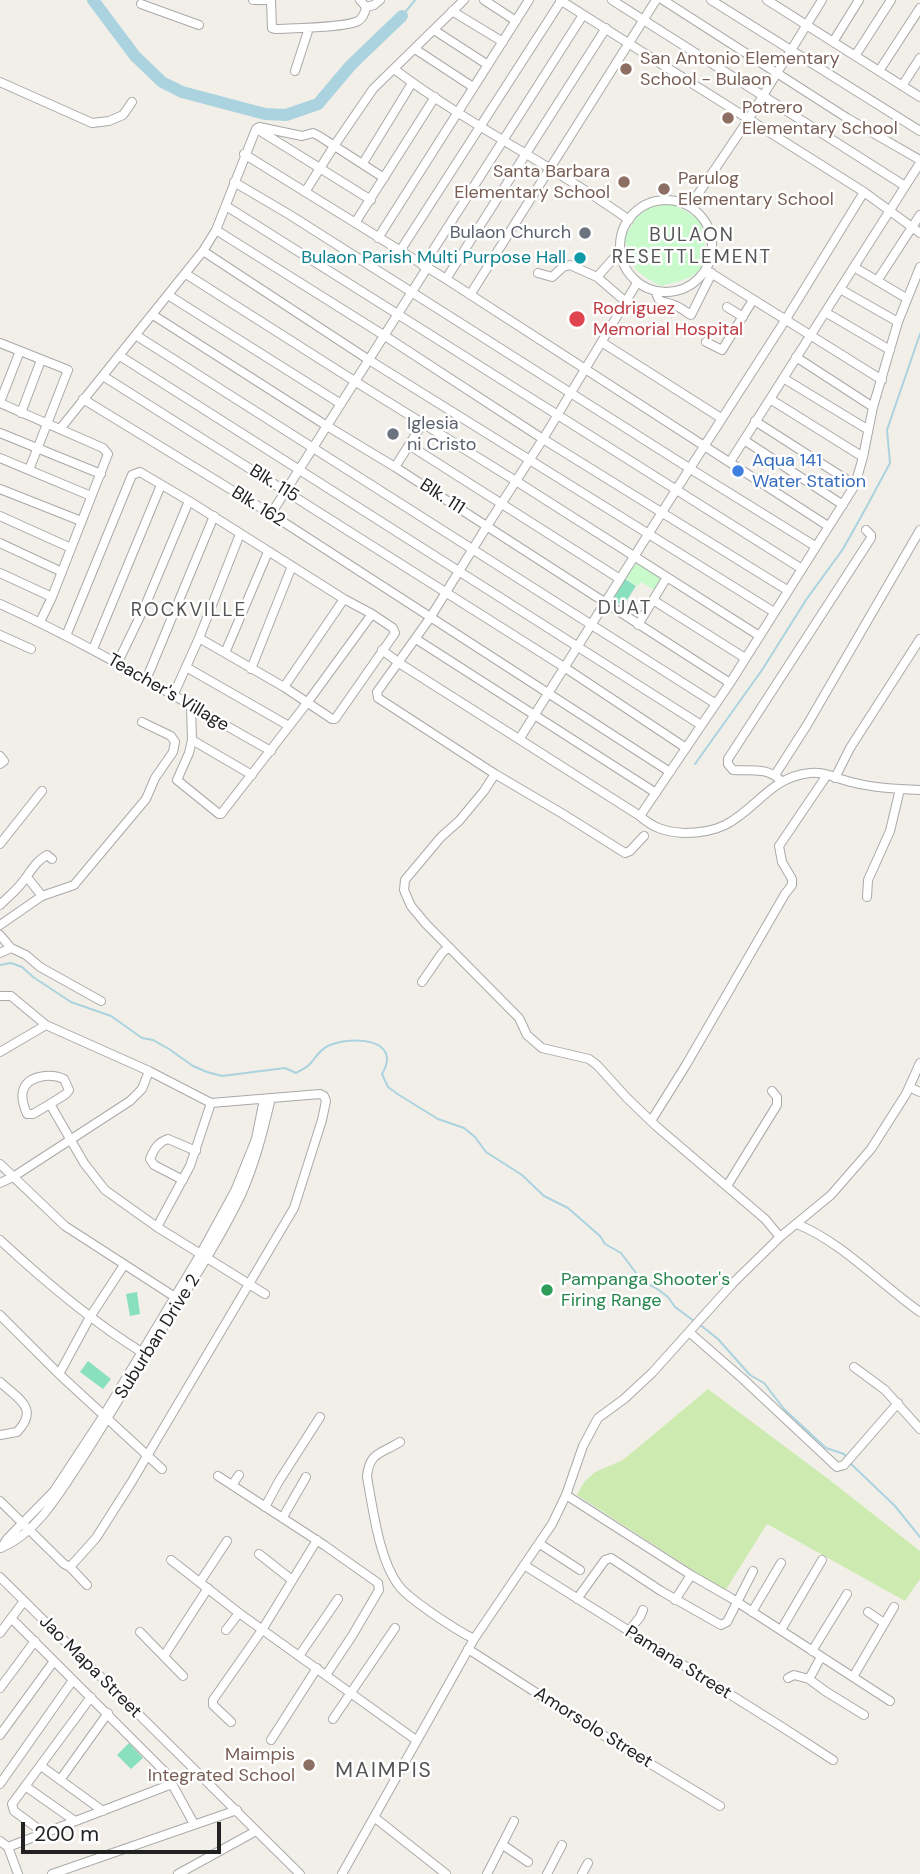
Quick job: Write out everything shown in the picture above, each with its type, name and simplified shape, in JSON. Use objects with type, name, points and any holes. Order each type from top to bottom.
[{"type":"street","points":[[253,0],[266,0]]},
{"type":"street","points":[[271,0],[272,28],[309,28],[355,22],[361,19],[363,4],[374,5],[380,0]]},
{"type":"street","points":[[305,192],[373,89],[464,0]]},
{"type":"street","points":[[484,0],[498,4],[516,21]]},
{"type":"street","points":[[378,238],[529,0]]},
{"type":"street","points":[[400,251],[560,0],[864,192],[916,230]]},
{"type":"street","points":[[612,0],[905,186]]},
{"type":"street","points":[[470,295],[656,0]]},
{"type":"street","points":[[663,0],[920,162],[730,462]]},
{"type":"street","points":[[711,0],[920,131]]},
{"type":"street","points":[[767,0],[920,97]]},
{"type":"street","points":[[780,8],[785,0]]},
{"type":"street","points":[[690,206],[748,120],[822,0]]},
{"type":"street","points":[[833,42],[859,0]]},
{"type":"street","points":[[855,56],[891,0]]},
{"type":"street","points":[[141,4],[199,25]]},
{"type":"street","points":[[878,71],[920,8]]},
{"type":"street","points":[[452,11],[503,42]]},
{"type":"street","points":[[271,514],[411,293],[502,140],[583,15]]},
{"type":"street","points":[[333,35],[336,25]]},
{"type":"street","points":[[295,71],[309,28]]},
{"type":"street","points":[[446,279],[606,28]]},
{"type":"street","points":[[434,30],[488,65]]},
{"type":"street","points":[[415,49],[473,87]]},
{"type":"street","points":[[902,86],[920,58]]},
{"type":"street","points":[[394,69],[457,112],[629,220]]},
{"type":"street","points":[[0,82],[92,123],[109,121],[124,115],[132,102]]},
{"type":"street","points":[[363,163],[412,83]]},
{"type":"street","points":[[355,223],[435,97]]},
{"type":"street","points":[[60,429],[203,251],[216,230],[256,129],[259,127],[302,136],[313,134],[384,178]]},
{"type":"street","points":[[256,129],[321,167],[370,200]]},
{"type":"street","points":[[244,154],[446,279],[828,526]]},
{"type":"street","points":[[234,182],[816,545]]},
{"type":"street","points":[[520,738],[864,192]]},
{"type":"street","points":[[656,291],[660,301],[674,304],[691,315],[709,271],[713,249],[711,232],[704,219],[690,206],[670,200],[651,203],[638,210],[629,220],[620,242],[627,271],[637,283],[656,291],[678,289],[709,271]]},
{"type":"street","points":[[226,206],[802,569]]},
{"type":"street","points":[[877,281],[916,230],[920,215]]},
{"type":"street","points":[[216,230],[385,335],[543,439],[787,590]]},
{"type":"street","points":[[597,277],[621,250]]},
{"type":"street","points":[[203,251],[369,359],[774,612]]},
{"type":"street","points":[[538,273],[552,276],[570,265],[597,277],[626,302]]},
{"type":"street","points":[[854,267],[906,298]]},
{"type":"street","points":[[709,271],[882,380]]},
{"type":"street","points":[[186,274],[758,635]]},
{"type":"street","points":[[640,816],[730,683],[855,485],[867,429],[898,322],[906,298],[919,274]]},
{"type":"street","points":[[637,283],[586,371],[460,572],[377,692],[378,698],[495,774],[625,853],[644,836]]},
{"type":"street","points":[[840,289],[898,322]]},
{"type":"street","points":[[168,295],[341,404]]},
{"type":"street","points":[[706,342],[723,350],[753,300]]},
{"type":"street","points":[[727,307],[743,317]]},
{"type":"street","points":[[825,312],[890,351]]},
{"type":"street","name":"Blk. 111","points":[[153,315],[730,683]]},
{"type":"street","points":[[137,336],[716,704]]},
{"type":"street","points":[[603,342],[721,418]]},
{"type":"street","points":[[0,343],[77,374]]},
{"type":"street","points":[[20,351],[0,403],[106,450],[108,454],[40,622]]},
{"type":"street","points":[[120,356],[701,725]]},
{"type":"street","points":[[796,357],[873,407]]},
{"type":"street","points":[[21,413],[41,360]]},
{"type":"street","points":[[29,470],[68,370]]},
{"type":"street","name":"Blk. 115","points":[[103,376],[564,667],[686,748]]},
{"type":"street","points":[[783,378],[867,429]]},
{"type":"street","points":[[770,398],[863,457]]},
{"type":"street","name":"Blk. 162","points":[[82,399],[271,514],[670,772]]},
{"type":"street","points":[[755,421],[855,485]]},
{"type":"street","points":[[395,467],[423,423]]},
{"type":"street","points":[[0,433],[101,474]]},
{"type":"street","points":[[744,440],[843,505]]},
{"type":"street","points":[[410,445],[620,579]]},
{"type":"street","points":[[0,458],[91,496]]},
{"type":"street","points":[[66,636],[132,475],[140,472],[395,630],[335,719],[199,638]]},
{"type":"street","points":[[93,649],[161,485]]},
{"type":"street","points":[[0,489],[81,522]]},
{"type":"street","points":[[117,664],[145,606],[189,501]]},
{"type":"street","points":[[0,516],[71,548]]},
{"type":"street","points":[[146,680],[214,516]]},
{"type":"street","points":[[866,530],[871,538],[728,759],[728,764],[733,770],[765,771],[785,779],[806,773],[821,773],[877,787],[920,790]]},
{"type":"street","points":[[382,650],[640,816],[651,826],[693,833],[708,831],[729,823],[778,778],[920,530]]},
{"type":"street","points":[[173,696],[240,534]]},
{"type":"street","points":[[0,543],[62,572]]},
{"type":"street","points":[[225,653],[268,552]]},
{"type":"street","points":[[251,669],[292,566]]},
{"type":"street","points":[[0,573],[52,597]]},
{"type":"street","points":[[638,625],[667,577]]},
{"type":"street","points":[[284,687],[344,599]]},
{"type":"street","points":[[653,600],[745,658]]},
{"type":"street","name":"Teacher's Village","points":[[0,604],[93,649],[271,751]]},
{"type":"street","points":[[191,706],[190,753],[177,780],[219,814],[223,813],[372,614]]},
{"type":"street","points":[[0,635],[31,649]]},
{"type":"street","points":[[416,639],[656,793]]},
{"type":"street","points":[[651,1121],[792,885],[792,879],[782,862],[779,846],[831,776],[920,639]]},
{"type":"street","points":[[186,667],[289,726]]},
{"type":"street","points":[[0,925],[42,895],[74,884],[146,799],[155,778],[173,752],[175,742],[171,736],[142,722]]},
{"type":"street","points":[[192,740],[252,775]]},
{"type":"street","points":[[495,774],[459,821],[440,836],[405,880],[405,894],[411,906],[519,1018],[527,1035],[545,1049],[589,1059],[651,1121],[774,1227],[780,1237]]},
{"type":"street","points":[[867,897],[868,880],[890,831],[900,789]]},
{"type":"street","points":[[0,844],[42,791]]},
{"type":"street","points":[[0,905],[43,857],[47,855],[52,859]]},
{"type":"street","points":[[27,877],[42,895]]},
{"type":"street","points":[[0,935],[11,948],[26,955],[40,967],[101,1001]]},
{"type":"street","points":[[422,982],[449,947]]},
{"type":"street","points":[[0,953],[11,948]]},
{"type":"street","points":[[0,996],[11,996],[46,1025],[149,1071],[211,1103],[320,1094],[326,1101],[294,1208],[131,1483],[96,1538],[67,1566]]},
{"type":"street","points":[[0,1052],[46,1025]]},
{"type":"street","points":[[342,1874],[468,1648],[552,1524],[566,1495],[583,1446],[598,1418],[652,1373],[733,1283],[780,1237],[831,1195],[884,1129],[920,1063]]},
{"type":"street","points":[[0,1183],[130,1101],[142,1089],[149,1071]]},
{"type":"street","points":[[43,1075],[64,1079],[69,1090],[50,1104],[33,1114],[27,1114],[22,1092],[24,1086],[43,1075]]},
{"type":"street","points":[[909,1087],[920,1092]]},
{"type":"street","points":[[727,1186],[777,1105],[777,1097],[772,1091]]},
{"type":"street","name":"Suburban Drive 2","points":[[0,1549],[7,1539],[26,1527],[106,1417],[203,1256],[235,1191],[256,1139],[268,1099]]},
{"type":"street","points":[[157,1227],[196,1151],[211,1103]]},
{"type":"street","points":[[50,1104],[83,1163],[105,1189],[157,1227],[265,1294]]},
{"type":"street","points":[[183,1180],[154,1165],[150,1159],[152,1153],[156,1146],[168,1139],[196,1151]]},
{"type":"street","points":[[0,1164],[65,1226],[177,1298]]},
{"type":"street","points":[[797,1224],[811,1229],[842,1250],[920,1312]]},
{"type":"street","points":[[0,1240],[34,1272],[90,1317],[144,1353]]},
{"type":"street","points":[[59,1374],[90,1317],[124,1265]]},
{"type":"street","points":[[2,1319],[162,1469]]},
{"type":"street","points":[[690,1330],[837,1467],[847,1462],[898,1403]]},
{"type":"street","points":[[854,1367],[880,1385],[920,1429]]},
{"type":"street","points":[[0,1382],[26,1405],[28,1412],[27,1420],[17,1432],[0,1435]]},
{"type":"street","points":[[265,1507],[320,1417]]},
{"type":"street","points":[[400,1442],[376,1456],[368,1465],[367,1477],[382,1549],[400,1588],[474,1639]]},
{"type":"street","points":[[232,1485],[239,1475]]},
{"type":"street","points":[[218,1476],[376,1581],[379,1588],[326,1675]]},
{"type":"street","points":[[283,1517],[306,1477]]},
{"type":"street","points":[[566,1495],[890,1701]]},
{"type":"street","points":[[0,1501],[87,1585]]},
{"type":"street","points":[[231,1722],[213,1705],[214,1700],[262,1630],[317,1540]]},
{"type":"street","points":[[164,1656],[227,1541]]},
{"type":"street","points":[[540,1544],[580,1570]]},
{"type":"street","points":[[259,1554],[292,1580]]},
{"type":"street","points":[[577,1599],[605,1560],[611,1558],[675,1600],[721,1625],[726,1622],[753,1571]]},
{"type":"street","points":[[171,1560],[262,1630],[416,1740]]},
{"type":"street","points":[[781,1630],[821,1560]]},
{"type":"street","points":[[752,1612],[781,1563]]},
{"type":"street","name":"Pamana Street","points":[[524,1565],[833,1760]]},
{"type":"street","points":[[675,1600],[691,1574]]},
{"type":"street","name":"Jao Mapa Street","points":[[0,1577],[300,1874]]},
{"type":"street","points":[[812,1651],[847,1594]]},
{"type":"street","points":[[299,1656],[338,1599]]},
{"type":"street","points":[[0,1633],[24,1601]]},
{"type":"street","points":[[853,1677],[894,1607]]},
{"type":"street","points":[[628,1632],[643,1610]]},
{"type":"street","points":[[868,1612],[884,1623]]},
{"type":"street","points":[[226,1630],[239,1613]]},
{"type":"street","points":[[11,1618],[166,1773],[194,1824]]},
{"type":"street","points":[[333,1719],[395,1628]]},
{"type":"street","points":[[139,1632],[183,1676]]},
{"type":"street","points":[[0,1688],[35,1641]]},
{"type":"street","name":"Amorsolo Street","points":[[468,1648],[588,1726],[720,1806]]},
{"type":"street","points":[[809,1679],[821,1657]]},
{"type":"street","points":[[0,1735],[54,1661]]},
{"type":"street","points":[[271,1740],[317,1668]]},
{"type":"street","points":[[788,1678],[794,1675],[806,1676],[864,1715]]},
{"type":"street","points":[[0,1784],[74,1680]]},
{"type":"street","points":[[44,1833],[12,1808],[14,1801],[91,1697]]},
{"type":"street","points":[[60,1780],[108,1713]]},
{"type":"street","points":[[41,1766],[103,1811]]},
{"type":"street","points":[[8,1847],[172,1784]]},
{"type":"street","points":[[25,1786],[75,1821]]},
{"type":"street","points":[[51,1874],[237,1810]]},
{"type":"street","points":[[374,1817],[446,1874]]},
{"type":"street","points":[[487,1874],[514,1821]]},
{"type":"street","points":[[178,1874],[256,1831]]},
{"type":"street","points":[[0,1842],[8,1847],[18,1874]]},
{"type":"street","points":[[503,1845],[528,1862]]},
{"type":"street","points":[[547,1874],[562,1845]]},
{"type":"street","points":[[582,1874],[588,1863]]},
{"type":"green space","points":[[672,203],[700,220],[705,259],[703,267],[689,278],[661,286],[638,272],[629,256],[624,238],[641,210]]},
{"type":"green space","points":[[636,560],[664,578],[656,591],[641,582],[638,586],[624,578]]},
{"type":"green space","points":[[625,579],[636,586],[623,606],[612,599]]},
{"type":"green space","points":[[137,1292],[140,1314],[130,1316],[126,1294]]},
{"type":"green space","points":[[88,1361],[111,1379],[103,1389],[80,1372]]},
{"type":"green space","points":[[708,1389],[920,1551],[920,1579],[905,1601],[767,1524],[725,1591],[577,1495],[584,1482],[595,1472],[623,1460]]},
{"type":"green space","points":[[129,1743],[143,1758],[131,1769],[117,1755]]},
{"type":"waterway","points":[[93,0],[135,56],[162,82],[182,92],[265,114],[286,115],[318,104],[351,65],[402,16]]},
{"type":"waterway","points":[[402,16],[415,0]]},
{"type":"waterway","points":[[695,764],[843,549],[890,463],[887,430],[920,334]]},
{"type":"waterway","points":[[0,965],[11,963],[22,967],[71,1002],[111,1016],[142,1038],[153,1040],[193,1066],[222,1076],[285,1068],[296,1073],[324,1048],[339,1042],[362,1041],[381,1047],[386,1053],[387,1062],[382,1074],[388,1087],[438,1119],[464,1128],[486,1152],[522,1175],[544,1196],[568,1208],[600,1236],[605,1244],[621,1253],[642,1281],[668,1297],[675,1307],[694,1321]]},
{"type":"waterway","points":[[699,1324],[718,1339],[750,1375],[764,1383],[784,1409],[826,1448],[846,1457]]},
{"type":"waterway","points":[[849,1462],[895,1506],[920,1537]]},
{"type":"place","name":"San Antonio Elementary School - Bulaon","points":[[626,69]]},
{"type":"place","name":"Potrero Elementary School","points":[[728,118]]},
{"type":"place","name":"Santa Barbara Elementary School","points":[[624,182]]},
{"type":"place","name":"Parulog Elementary School","points":[[664,189]]},
{"type":"place","name":"Bulaon Church","points":[[585,233]]},
{"type":"place","name":"Bulaon Parish Multi Purpose Hall","points":[[580,258]]},
{"type":"place","name":"Rodriguez Memorial Hospital","points":[[577,319]]},
{"type":"place","name":"Iglesia ni Cristo","points":[[393,434]]},
{"type":"place","name":"Aqua 141 Water Station","points":[[738,471]]},
{"type":"place","name":"Pampanga Shooter's Firing Range","points":[[547,1290]]},
{"type":"place","name":"Maimpis Integrated School","points":[[309,1765]]},
{"type":"district","name":"BULAON RESETTLEMENT","points":[[692,247]]},
{"type":"district","name":"DUAT","points":[[625,609]]},
{"type":"district","name":"ROCKVILLE","points":[[189,611]]},
{"type":"district","name":"MAIMPIS","points":[[384,1771]]}]
